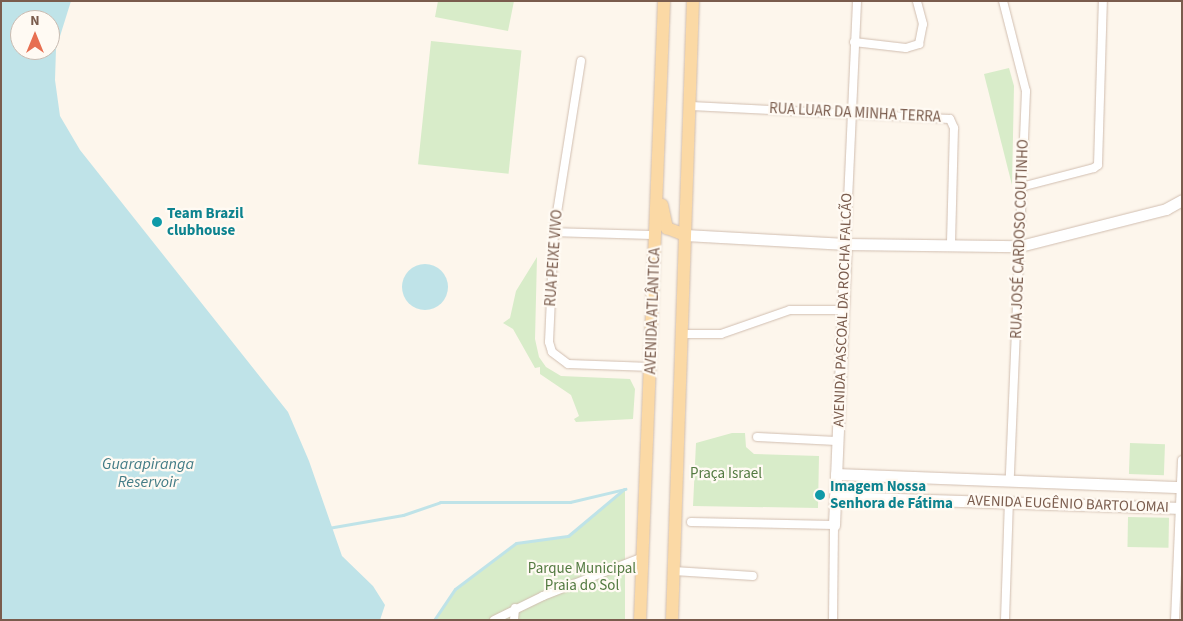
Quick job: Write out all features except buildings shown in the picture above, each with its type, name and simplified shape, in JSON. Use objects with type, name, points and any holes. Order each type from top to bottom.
[{"type":"main road","name":"AVENIDA ATLÂNTICA","points":[[640,620],[664,1]]},
{"type":"main road","name":"AVENIDA ATLÂNTICA","points":[[672,620],[691,106],[693,1]]},
{"type":"main road","points":[[658,188],[667,228],[685,235]]},
{"type":"street","name":"AVENIDA PASCOAL DA ROCHA FALCÃO","points":[[832,620],[837,441],[857,1]]},
{"type":"street","points":[[854,42],[906,48],[919,44],[923,24],[917,1]]},
{"type":"street","name":"RUA JOSÉ CARDOSO COUTINHO","points":[[1003,1],[1025,83],[1010,480]]},
{"type":"street","points":[[1021,187],[1094,168],[1098,165],[1103,1]]},
{"type":"street","name":"RUA PEIXE VIVO","points":[[581,61],[554,232],[550,316],[552,352],[568,364],[651,367]]},
{"type":"street","name":"RUA LUAR DA MINHA TERRA","points":[[691,106],[852,112],[950,119],[954,128],[951,246]]},
{"type":"street","points":[[685,235],[846,244],[1020,246],[1166,209],[1182,200]]},
{"type":"street","points":[[554,232],[656,235]]},
{"type":"street","points":[[683,334],[721,334],[790,310],[844,310]]},
{"type":"street","points":[[757,437],[837,441]]},
{"type":"street","points":[[1176,620],[1182,460]]},
{"type":"street","name":"AVENIDA EUGÊNIO BARTOLOMAI","points":[[836,474],[1181,487]]},
{"type":"street","name":"AVENIDA EUGÊNIO BARTOLOMAI","points":[[835,497],[1181,508]]},
{"type":"street","points":[[1004,620],[1008,502]]},
{"type":"street","points":[[691,522],[834,525]]},
{"type":"street","points":[[494,620],[515,608],[643,558]]},
{"type":"street","points":[[674,571],[753,576]]},
{"type":"street","points":[[514,620],[515,608]]},
{"type":"green space","points":[[438,1],[514,1],[508,31],[435,17]]},
{"type":"green space","points":[[431,41],[522,51],[509,174],[418,164]]},
{"type":"green space","points":[[1009,68],[1014,86],[1012,185],[984,74]]},
{"type":"green space","points":[[537,257],[535,339],[539,357],[546,367],[561,376],[630,379],[635,389],[633,419],[576,422],[574,419],[579,416],[571,395],[540,374],[540,367],[535,368],[513,329],[503,323],[510,318],[516,291]]},
{"type":"green space","name":"Praça Israel","points":[[732,433],[745,433],[746,447],[754,454],[819,456],[818,508],[693,506],[696,443]]},
{"type":"green space","points":[[1130,443],[1165,444],[1164,475],[1129,474]]},
{"type":"green space","name":"Parque Municipal Praia do Sol","points":[[625,489],[625,620],[434,620],[455,589],[516,543],[568,536]]},
{"type":"green space","points":[[1128,517],[1169,518],[1168,548],[1127,547]]},
{"type":"water","name":"Guarapiranga Reservoir","points":[[1,1],[71,1],[60,36],[60,10],[10,10],[10,60],[56,60],[55,80],[60,116],[80,150],[288,412],[309,461],[342,556],[373,586],[385,605],[380,620],[1,620]]},
{"type":"water","points":[[420,264],[430,264],[444,274],[448,287],[444,300],[438,306],[430,310],[420,310],[406,300],[402,292],[402,282],[412,268]]},
{"type":"waterway","points":[[434,620],[455,589],[516,543],[568,536],[624,489]]},
{"type":"waterway","points":[[328,528],[403,515],[440,502],[570,502],[625,489]]},
{"type":"place","name":"Team Brazil clubhouse","points":[[157,222]]},
{"type":"place","name":"Imagem Nossa Senhora de Fátima","points":[[820,495]]}]
